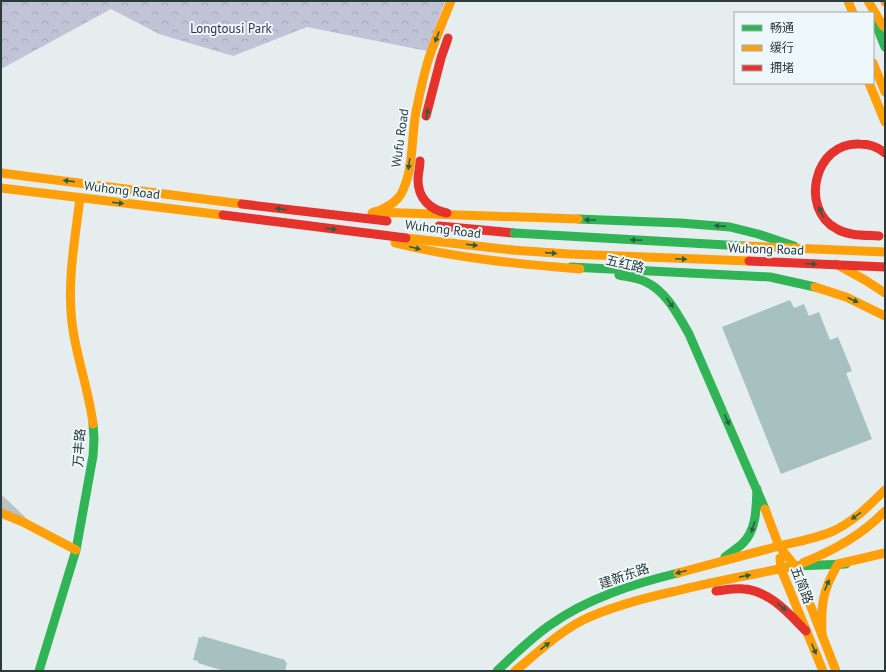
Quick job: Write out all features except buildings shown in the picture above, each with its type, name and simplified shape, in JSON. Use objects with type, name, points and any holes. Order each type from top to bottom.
[{"type":"main road","name":"Wufu Road","points":[[320,214],[359,214],[374,212],[389,206],[398,200],[407,180],[416,113],[423,84],[430,58],[451,1]]},
{"type":"main road","points":[[848,1],[853,12]]},
{"type":"main road","points":[[867,1],[871,12]]},
{"type":"main road","points":[[867,1],[885,28]]},
{"type":"main road","points":[[874,20],[885,47]]},
{"type":"main road","name":"Wufu Road","points":[[425,129],[427,114],[441,58],[452,30]]},
{"type":"main road","points":[[874,65],[885,92]]},
{"type":"main road","points":[[869,84],[885,122]]},
{"type":"main road","points":[[885,153],[882,150],[860,142],[846,144],[835,149],[826,157],[820,166],[816,178],[815,189],[817,203],[822,218],[836,229],[852,234],[885,236]]},
{"type":"main road","name":"Wufu Road","points":[[422,151],[418,181],[421,194],[425,202],[433,209],[460,216]]},
{"type":"main road","name":"Wuhong Road","points":[[1,173],[320,214],[399,222]]},
{"type":"main road","name":"Wuhong Road","points":[[1,188],[512,250],[885,267]]},
{"type":"main road","name":"万丰路","points":[[39,671],[76,550],[93,456],[94,442],[92,418],[75,342],[71,305],[72,270],[80,198]]},
{"type":"main road","points":[[374,212],[680,223],[730,227],[785,242],[826,258],[866,280],[885,293]]},
{"type":"main road","name":"Wuhong Road","points":[[430,225],[514,233],[665,242],[885,252]]},
{"type":"main road","name":"五红路","points":[[350,231],[423,250],[513,264],[571,267],[633,278],[646,282],[657,289],[666,298],[689,334],[757,488],[779,546]]},
{"type":"main road","points":[[571,267],[770,277],[810,285],[846,297],[885,316]]},
{"type":"main road","points":[[704,584],[723,574],[725,570],[722,564],[718,562],[743,544],[749,536],[754,526],[756,517],[757,488]]},
{"type":"main road","name":"建新东路","points":[[496,671],[540,631],[564,615],[596,599],[645,581],[829,532],[850,521],[868,507],[885,490]]},
{"type":"main road","points":[[1,513],[23,522],[76,550]]},
{"type":"main road","points":[[822,635],[821,605],[827,583],[838,564],[882,514]]},
{"type":"main road","points":[[795,566],[826,554],[851,540],[882,514]]},
{"type":"main road","name":"五简路","points":[[779,546],[795,566],[836,671]]},
{"type":"main road","name":"五简路","points":[[779,546],[781,569],[823,671]]},
{"type":"main road","points":[[838,564],[885,553]]},
{"type":"main road","points":[[795,566],[868,563],[885,560]]},
{"type":"main road","name":"建新东路","points":[[515,671],[548,644],[582,621],[601,612],[650,597],[704,584],[795,566]]},
{"type":"main road","points":[[650,597],[747,589],[766,596],[774,601],[806,631]]},
{"type":"street","points":[[1,501],[23,522]]},
{"type":"green space","name":"Longtousi Park","points":[[1,1],[445,1],[427,51],[307,27],[233,56],[159,34],[111,9],[1,69]]},
{"type":"traffic: fast","points":[[874,20],[885,47]]},
{"type":"traffic: fast","points":[[578,219],[680,223],[730,227],[758,234],[794,246]]},
{"type":"traffic: fast","points":[[514,233],[744,246]]},
{"type":"traffic: fast","points":[[571,267],[770,277],[815,287]]},
{"type":"traffic: fast","points":[[619,275],[640,280],[653,286],[666,298],[676,312],[689,334],[765,509]]},
{"type":"traffic: fast","points":[[39,671],[76,550],[93,456],[93,424]]},
{"type":"traffic: fast","points":[[725,557],[743,543],[751,531],[755,518],[757,489]]},
{"type":"traffic: fast","points":[[795,566],[846,564]]},
{"type":"traffic: fast","points":[[497,671],[543,630],[565,615],[611,593],[678,573]]},
{"type":"traffic: slow","points":[[372,213],[386,207],[398,199],[407,181],[411,162],[414,122],[424,74],[433,46],[451,1]]},
{"type":"traffic: slow","points":[[848,1],[853,12]]},
{"type":"traffic: slow","points":[[868,1],[883,26]]},
{"type":"traffic: slow","points":[[874,65],[885,92]]},
{"type":"traffic: slow","points":[[869,84],[885,122]]},
{"type":"traffic: slow","points":[[1,173],[242,204]]},
{"type":"traffic: slow","points":[[1,188],[223,215]]},
{"type":"traffic: slow","points":[[80,198],[72,260],[70,292],[72,323],[76,348],[89,399],[93,424]]},
{"type":"traffic: slow","points":[[374,212],[578,219]]},
{"type":"traffic: slow","points":[[406,238],[512,250]]},
{"type":"traffic: slow","points":[[395,243],[441,253],[510,263],[580,269]]},
{"type":"traffic: slow","points":[[744,246],[885,252]]},
{"type":"traffic: slow","points":[[512,250],[569,254],[749,261]]},
{"type":"traffic: slow","points":[[836,264],[885,293]]},
{"type":"traffic: slow","points":[[815,287],[846,297],[885,316]]},
{"type":"traffic: slow","points":[[779,546],[818,537],[839,528],[860,514],[885,490]]},
{"type":"traffic: slow","points":[[765,509],[779,546],[795,566],[836,671]]},
{"type":"traffic: slow","points":[[803,563],[826,553],[857,535],[885,511]]},
{"type":"traffic: slow","points":[[1,513],[23,522],[76,550]]},
{"type":"traffic: slow","points":[[678,573],[779,546]]},
{"type":"traffic: slow","points":[[822,635],[822,606],[829,582],[838,564],[885,553]]},
{"type":"traffic: slow","points":[[780,558],[781,569],[823,671]]},
{"type":"traffic: slow","points":[[515,671],[565,631],[583,620],[605,611],[691,587],[795,566]]},
{"type":"traffic: jam","points":[[426,116],[441,58],[448,38]]},
{"type":"traffic: jam","points":[[879,236],[852,234],[837,229],[825,220],[818,207],[815,193],[817,178],[822,165],[832,153],[844,146],[860,144],[867,145],[885,153]]},
{"type":"traffic: jam","points":[[420,161],[418,180],[420,192],[423,198],[430,206],[447,213]]},
{"type":"traffic: jam","points":[[242,204],[387,221]]},
{"type":"traffic: jam","points":[[223,215],[406,238]]},
{"type":"traffic: jam","points":[[439,226],[514,233]]},
{"type":"traffic: jam","points":[[749,261],[885,267]]},
{"type":"traffic: jam","points":[[716,591],[741,589],[762,594],[778,604],[806,631]]}]
